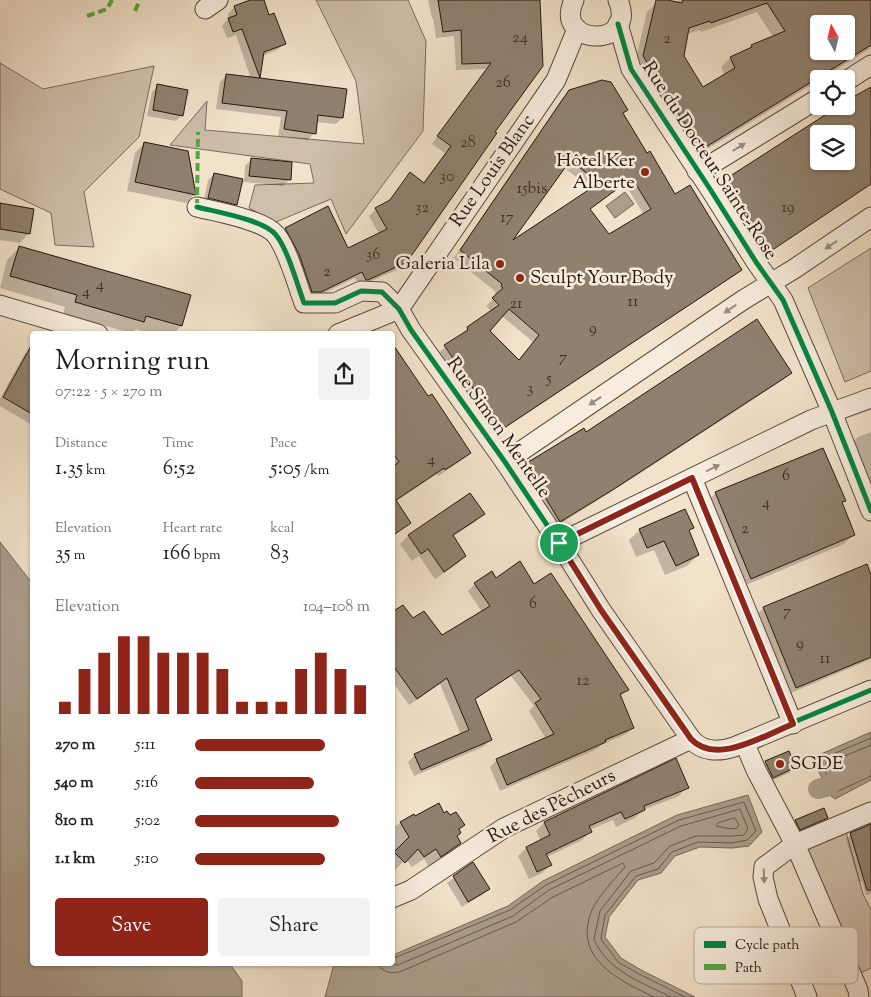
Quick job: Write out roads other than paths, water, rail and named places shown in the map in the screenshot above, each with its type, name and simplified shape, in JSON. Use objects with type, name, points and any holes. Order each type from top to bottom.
[{"type":"street","points":[[574,0],[571,12],[574,24],[577,29],[587,36],[599,37],[610,33],[621,7]]},
{"type":"street","name":"Rue du Docteur Sainte-Rose","points":[[621,7],[630,69],[783,300],[832,412],[871,511]]},
{"type":"street","name":"Rue Louis Blanc","points":[[399,308],[556,80],[577,29]]},
{"type":"street","points":[[855,75],[871,65]]},
{"type":"street","points":[[697,171],[810,104]]},
{"type":"street","name":"Rue Simon Mentelle","points":[[197,207],[258,223],[276,234],[283,247],[304,303],[335,303],[360,291],[382,292],[399,308],[417,338],[505,462],[601,610],[691,739],[701,748],[710,750],[729,749],[745,744],[871,690]]},
{"type":"street","points":[[505,462],[743,300],[794,270],[871,217]]},
{"type":"street","points":[[0,305],[88,331]]},
{"type":"street","points":[[345,331],[399,308]]},
{"type":"street","points":[[559,543],[811,420],[871,398]]},
{"type":"street","points":[[692,478],[793,724]]},
{"type":"street","name":"Rue des Pêcheurs","points":[[395,897],[411,890],[504,828],[691,739]]},
{"type":"street","points":[[745,744],[834,927]]},
{"type":"street","points":[[779,927],[762,877],[764,867],[795,844],[871,812]]},
{"type":"street","points":[[802,984],[807,997]]},
{"type":"water","points":[[625,192],[634,204],[615,218],[606,206]]},
{"type":"water","points":[[0,542],[30,580],[30,966],[231,966],[242,981],[242,997],[0,997]]},
{"type":"water","points":[[871,732],[871,780],[835,799],[831,796],[812,758]]},
{"type":"water","points":[[748,795],[762,832],[749,846],[732,848],[700,847],[675,856],[661,873],[638,880],[609,917],[605,937],[621,958],[695,997],[325,997],[333,966],[395,966],[395,954],[508,906],[543,881],[677,815]]},
{"type":"waterway","points":[[818,789],[826,787],[871,757]]},
{"type":"place","name":"Hôtel Ker Alberte","points":[[645,172]]},
{"type":"place","name":"Galeria Lila","points":[[500,264]]},
{"type":"place","name":"Sculpt Your Body","points":[[520,278]]},
{"type":"place","name":"SGDE","points":[[780,764]]}]
